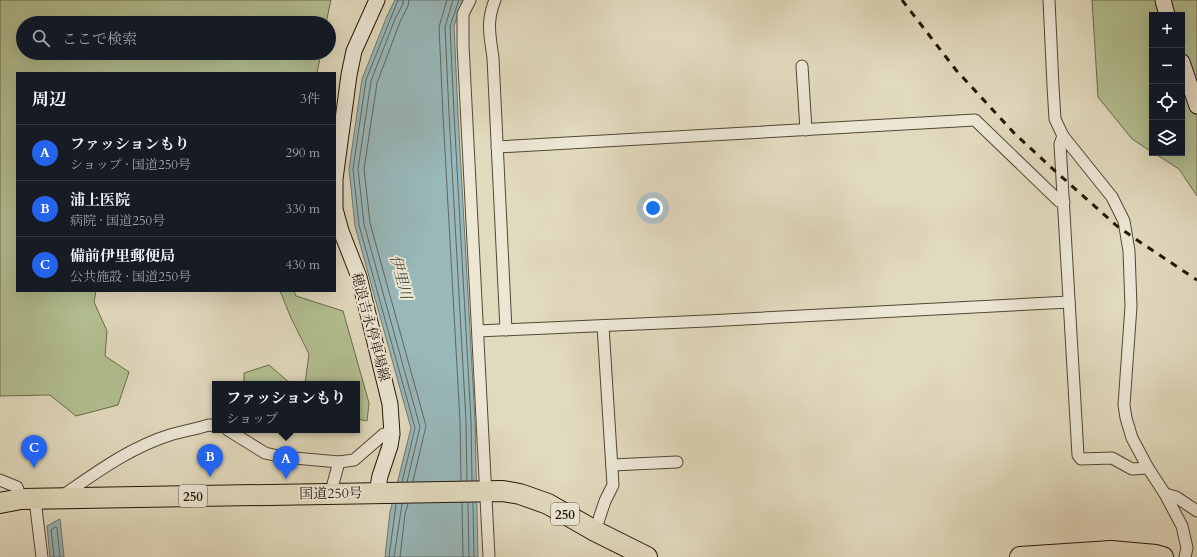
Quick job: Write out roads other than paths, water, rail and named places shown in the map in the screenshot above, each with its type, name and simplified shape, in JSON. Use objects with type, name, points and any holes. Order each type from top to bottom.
[{"type":"highway","name":"国道250号","points":[[0,503],[28,499],[504,491],[520,494],[548,504],[595,531],[647,557]]},
{"type":"highway","points":[[1020,557],[1111,551],[1163,557]]},
{"type":"main road","name":"穂浪吉永停車場線","points":[[336,172],[349,75],[354,51],[376,0]]},
{"type":"main road","points":[[1163,0],[1166,12]]},
{"type":"main road","points":[[1185,71],[1197,106]]},
{"type":"main road","name":"穂浪吉永停車場線","points":[[336,213],[341,231],[359,277],[382,366],[390,404],[392,434],[390,446],[380,476],[382,492]]},
{"type":"street","points":[[470,0],[463,14],[463,46],[478,331],[482,491],[489,557]]},
{"type":"street","points":[[495,0],[488,24],[493,58],[506,330]]},
{"type":"street","points":[[1049,0],[1055,119],[1063,136],[1112,197],[1124,221],[1129,251],[1131,306],[1124,405],[1126,418],[1132,438],[1182,526],[1187,548],[1184,557]]},
{"type":"street","points":[[802,66],[806,130]]},
{"type":"street","points":[[497,147],[975,120],[1059,201],[1064,202]]},
{"type":"street","points":[[1063,136],[1060,144],[1078,455],[1081,459],[1112,458],[1132,469],[1148,468]]},
{"type":"street","points":[[478,331],[1069,302]]},
{"type":"street","points":[[595,531],[613,486],[603,326]]},
{"type":"street","points":[[62,499],[65,494],[100,470],[132,451],[169,435],[212,426]]},
{"type":"street","points":[[233,433],[265,453],[283,457],[339,462],[354,460],[384,434],[392,434]]},
{"type":"street","points":[[333,493],[333,484],[339,462]]},
{"type":"street","points":[[612,465],[677,462]]},
{"type":"street","points":[[0,480],[17,487],[28,499],[42,557]]},
{"type":"street","points":[[1165,494],[1176,497],[1197,511]]},
{"type":"water","name":"伊里川","points":[[395,0],[463,0],[454,26],[475,421],[478,557],[385,557],[390,512],[411,428],[355,226],[349,169],[362,79],[387,16]]},
{"type":"water","points":[[60,519],[64,557],[50,557],[47,526]]},
{"type":"railway","points":[[902,0],[956,70],[1015,134],[1117,226],[1197,280]]},
{"type":"place","name":"備前伊里郵便局","points":[[34,468]]},
{"type":"place","name":"浦上医院","points":[[210,477]]},
{"type":"place","name":"ファッションもり","points":[[286,479]]}]
